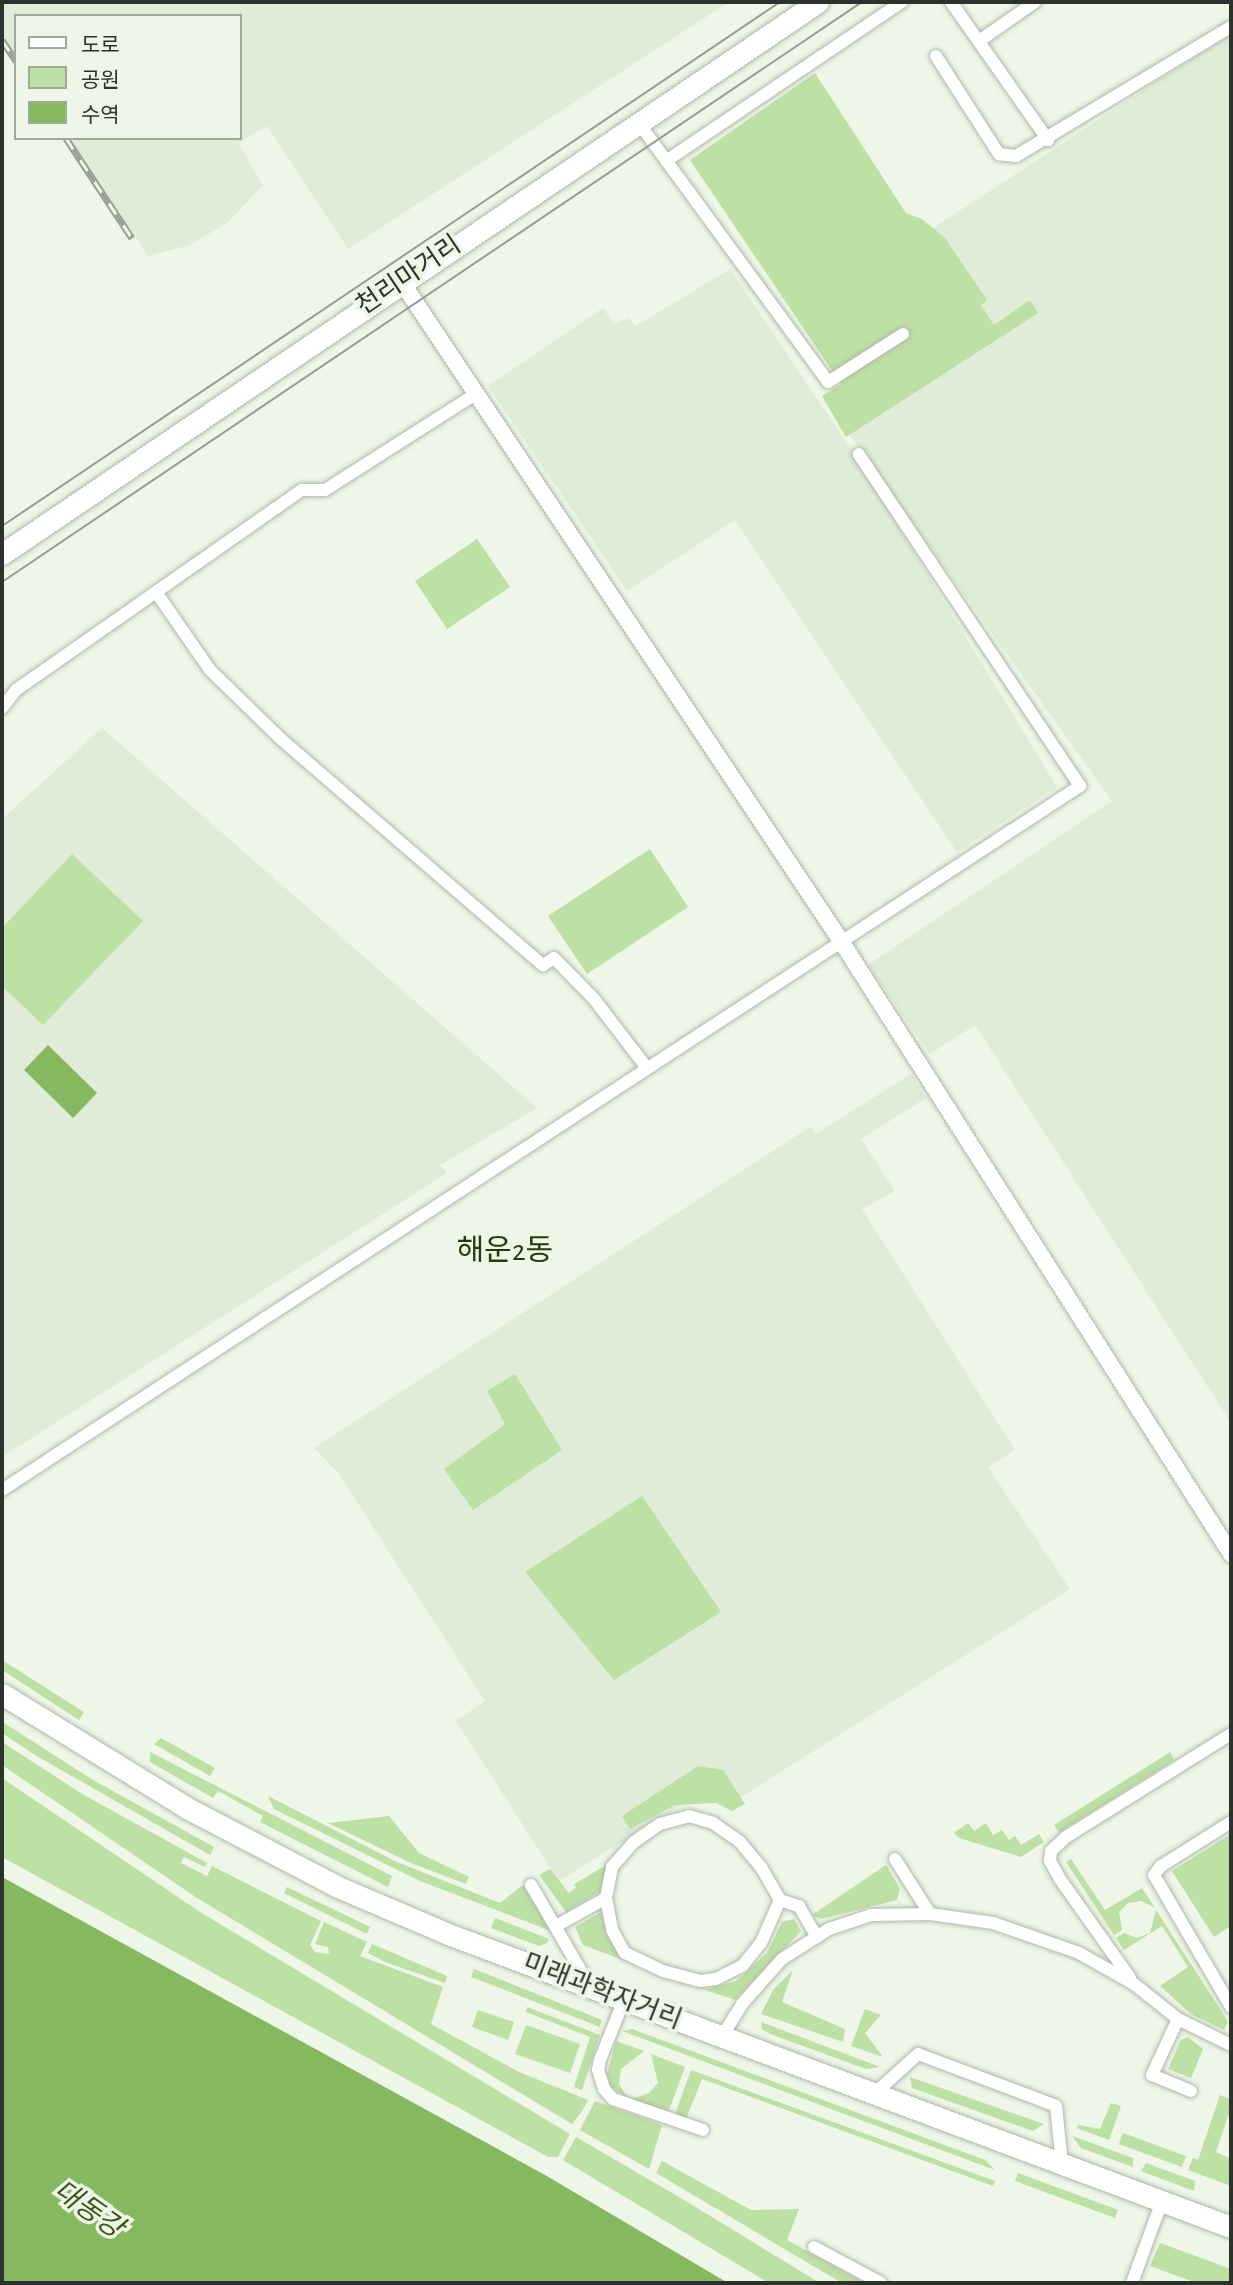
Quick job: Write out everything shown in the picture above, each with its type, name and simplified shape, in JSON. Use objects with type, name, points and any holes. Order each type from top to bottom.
[{"type":"main road","name":"천리마거리","points":[[2,554],[401,281],[818,2]]},
{"type":"main road","name":"미래과학자거리","points":[[2,1694],[187,1808],[338,1887],[721,2038],[1231,2227]]},
{"type":"street","points":[[666,161],[902,2]]},
{"type":"street","points":[[951,2],[1048,140]]},
{"type":"street","points":[[979,41],[1035,2]]},
{"type":"street","points":[[936,55],[999,153],[1016,156],[1048,140],[1231,27]]},
{"type":"street","points":[[638,122],[828,382],[903,334]]},
{"type":"street","points":[[401,281],[841,941],[1231,1553]]},
{"type":"street","points":[[2,708],[16,690],[302,490],[326,490],[477,393]]},
{"type":"street","points":[[2,1490],[1080,786],[859,454]]},
{"type":"street","points":[[156,592],[210,670],[246,705],[543,965],[554,958],[594,999],[647,1068]]},
{"type":"street","points":[[1134,1984],[1060,1880],[1050,1861],[1051,1851],[1066,1837],[1231,1734]]},
{"type":"street","points":[[780,1900],[761,1943],[743,1965],[716,1979],[701,1981],[663,1971],[625,1953],[612,1930],[606,1898],[612,1867],[634,1842],[660,1824],[689,1815],[713,1824],[740,1842],[761,1867],[780,1900],[799,1906],[817,1937]]},
{"type":"street","points":[[1231,1822],[1161,1866],[1154,1875],[1231,2007]]},
{"type":"street","points":[[895,1859],[930,1914]]},
{"type":"street","points":[[531,1885],[581,1971],[601,1992]]},
{"type":"street","points":[[556,1926],[606,1898]]},
{"type":"street","points":[[721,2038],[763,1978],[782,1959],[817,1937],[871,1915],[930,1914],[993,1923],[1079,1953],[1134,1984],[1178,2019],[1231,2045]]},
{"type":"street","points":[[624,2000],[600,2060],[604,2090],[613,2099],[703,2130]]},
{"type":"street","points":[[1178,2019],[1152,2075],[1191,2091]]},
{"type":"street","points":[[873,2095],[918,2054],[1056,2106],[1062,2165]]},
{"type":"street","points":[[1132,2283],[1162,2201]]},
{"type":"street","points":[[814,2248],[881,2283]]},
{"type":"shaded area","points":[[2,2],[729,2],[348,249],[267,126],[238,143],[263,185],[228,222],[190,245],[148,256],[71,140],[242,140],[242,14],[14,14],[14,54],[2,37]]},
{"type":"shaded area","points":[[1231,33],[1231,1423],[975,1025],[930,1054],[868,965],[1112,801],[848,432],[921,236]]},
{"type":"shaded area","points":[[730,269],[849,446],[1057,787],[957,852],[735,520],[627,591],[488,386],[603,308],[614,324],[628,318],[636,326]]},
{"type":"shaded area","points":[[102,728],[537,1108],[440,1165],[447,1173],[2,1457],[2,819]]},
{"type":"shaded area","points":[[911,1074],[926,1098],[861,1139],[895,1191],[862,1209],[1015,1450],[988,1467],[1070,1589],[730,1804],[712,1786],[559,1881],[456,1721],[485,1701],[339,1474],[314,1448],[810,1127],[816,1134]]},
{"type":"green space","points":[[815,73],[906,213],[922,219],[945,238],[987,300],[981,305],[994,325],[1030,300],[1038,313],[846,437],[822,396],[841,384],[690,160]]},
{"type":"green space","points":[[477,539],[510,587],[447,629],[415,581]]},
{"type":"green space","points":[[650,849],[688,907],[587,974],[548,916]]},
{"type":"green space","points":[[72,854],[143,921],[43,1025],[2,986],[2,928]]},
{"type":"green space","points":[[515,1374],[562,1450],[473,1510],[444,1469],[505,1424],[487,1391]]},
{"type":"green space","points":[[642,1496],[721,1612],[614,1680],[525,1572]]},
{"type":"green space","points":[[2,1660],[84,1712],[79,1720],[2,1670]]},
{"type":"green space","points":[[4,1723],[93,1780],[214,1847],[210,1855],[35,1755],[2,1733]]},
{"type":"green space","points":[[161,1738],[215,1768],[210,1776],[154,1744]]},
{"type":"green space","points":[[2,1742],[84,1795],[207,1863],[205,1867],[184,1857],[181,1863],[207,1876],[212,1866],[321,1921],[310,1945],[315,1952],[329,1954],[328,1947],[315,1944],[324,1922],[367,1942],[360,1956],[443,1987],[431,2024],[519,2072],[588,2100],[582,2111],[572,2124],[197,1898],[2,1765]]},
{"type":"green space","points":[[150,1752],[392,1876],[388,1887],[260,1822],[263,1816],[218,1791],[213,1798],[150,1762]]},
{"type":"green space","points":[[1170,1752],[1174,1760],[1059,1833],[1054,1825]]},
{"type":"green space","points":[[698,1766],[723,1770],[745,1804],[732,1811],[716,1803],[675,1805],[630,1829],[622,1816]]},
{"type":"green space","points":[[2,1778],[200,1912],[570,2134],[558,2157],[548,2157],[2,1857]]},
{"type":"green space","points":[[268,1796],[397,1862],[500,1903],[523,1885],[551,1931],[420,1881],[274,1809]]},
{"type":"green space","points":[[389,1816],[419,1853],[469,1877],[466,1884],[411,1863],[328,1823]]},
{"type":"green space","points":[[968,1823],[974,1831],[986,1823],[993,1835],[1002,1830],[1009,1840],[1015,1836],[1021,1845],[1039,1834],[1044,1842],[1021,1857],[959,1838],[954,1833]]},
{"type":"green space","points":[[1231,1834],[1231,1926],[1214,1937],[1172,1871]]},
{"type":"green space","points":[[1071,1859],[1105,1910],[1142,1888],[1155,1908],[1141,1901],[1128,1903],[1119,1912],[1122,1930],[1114,1935],[1066,1862]]},
{"type":"green space","points":[[608,1864],[602,1890],[566,1912],[539,1875],[550,1869],[569,1893],[576,1888],[574,1884]]},
{"type":"green space","points":[[886,1865],[900,1889],[897,1900],[821,1919],[812,1915]]},
{"type":"green space","points":[[287,1887],[370,1927],[367,1934],[284,1893]]},
{"type":"green space","points":[[1156,1910],[1228,2022],[1224,2030],[1191,2014],[1160,1986],[1188,1967],[1162,1926],[1124,1950],[1116,1938],[1124,1933],[1137,1938],[1150,1933]]},
{"type":"green space","points":[[601,1912],[609,1933],[658,1973],[583,1945],[575,1927]]},
{"type":"green space","points":[[495,1918],[549,1939],[547,1943],[539,1946],[491,1928]]},
{"type":"green space","points":[[794,1919],[801,1931],[735,2000],[670,1978],[706,1989],[736,1981],[767,1953],[782,1922]]},
{"type":"green space","points":[[372,1944],[447,1976],[445,1983],[385,1962],[368,1953]]},
{"type":"green space","points":[[474,1969],[602,2020],[600,2027],[471,1977]]},
{"type":"green space","points":[[793,1970],[782,2002],[845,2029],[843,2042],[761,2014],[773,1990]]},
{"type":"green space","points":[[527,2007],[600,2035],[582,2090],[574,2087],[590,2037],[526,2012]]},
{"type":"green space","points":[[865,2009],[881,2015],[865,2033],[883,2057],[851,2046]]},
{"type":"green space","points":[[478,2010],[514,2022],[508,2040],[472,2027]]},
{"type":"green space","points":[[761,2022],[880,2067],[866,2069],[770,2034],[762,2029]]},
{"type":"green space","points":[[526,2025],[580,2044],[570,2073],[515,2054]]},
{"type":"green space","points":[[632,2029],[985,2160],[995,2170],[622,2031]]},
{"type":"green space","points":[[1188,2037],[1203,2049],[1191,2078],[1168,2069],[1181,2040]]},
{"type":"green space","points":[[616,2041],[644,2051],[621,2069],[619,2084],[627,2097],[611,2087],[607,2074]]},
{"type":"green space","points":[[651,2054],[685,2067],[668,2113],[632,2099],[649,2093],[658,2083]]},
{"type":"green space","points":[[691,2070],[995,2181],[993,2186],[702,2079],[685,2121],[674,2117]]},
{"type":"green space","points":[[910,2077],[1044,2124],[1033,2131],[912,2088]]},
{"type":"green space","points":[[1220,2095],[1231,2099],[1231,2108],[1216,2152],[1231,2159],[1231,2186],[1188,2170],[1193,2158],[1198,2160]]},
{"type":"green space","points":[[595,2101],[662,2125],[649,2169],[580,2130]]},
{"type":"green space","points":[[1111,2103],[1121,2106],[1109,2140],[1077,2128],[1078,2125],[1100,2129]]},
{"type":"green space","points":[[1123,2133],[1186,2156],[1182,2167],[1119,2144]]},
{"type":"green space","points":[[1072,2136],[1133,2158],[1133,2167],[1081,2148]]},
{"type":"green space","points":[[576,2137],[820,2283],[769,2283],[563,2160]]},
{"type":"green space","points":[[662,2161],[751,2210],[799,2209],[787,2240],[865,2283],[842,2283],[656,2173]]},
{"type":"green space","points":[[1146,2163],[1195,2181],[1194,2191],[1141,2171]]},
{"type":"green space","points":[[1018,2173],[1118,2210],[1115,2218],[1015,2181]]},
{"type":"green space","points":[[1160,2243],[1231,2269],[1231,2283],[1197,2283],[1150,2266]]},
{"type":"water","points":[[48,1045],[97,1093],[73,1118],[24,1070]]},
{"type":"water","name":"대동강","points":[[2,1877],[545,2175],[728,2283],[2,2283]]},
{"type":"tram line","points":[[2,526],[780,2]]},
{"type":"tram line","points":[[2,582],[862,2]]},
{"type":"railway","points":[[2,40],[14,58]]},
{"type":"railway","points":[[67,140],[132,238]]},
{"type":"district","name":"해운2동","points":[[505,1251]]}]
